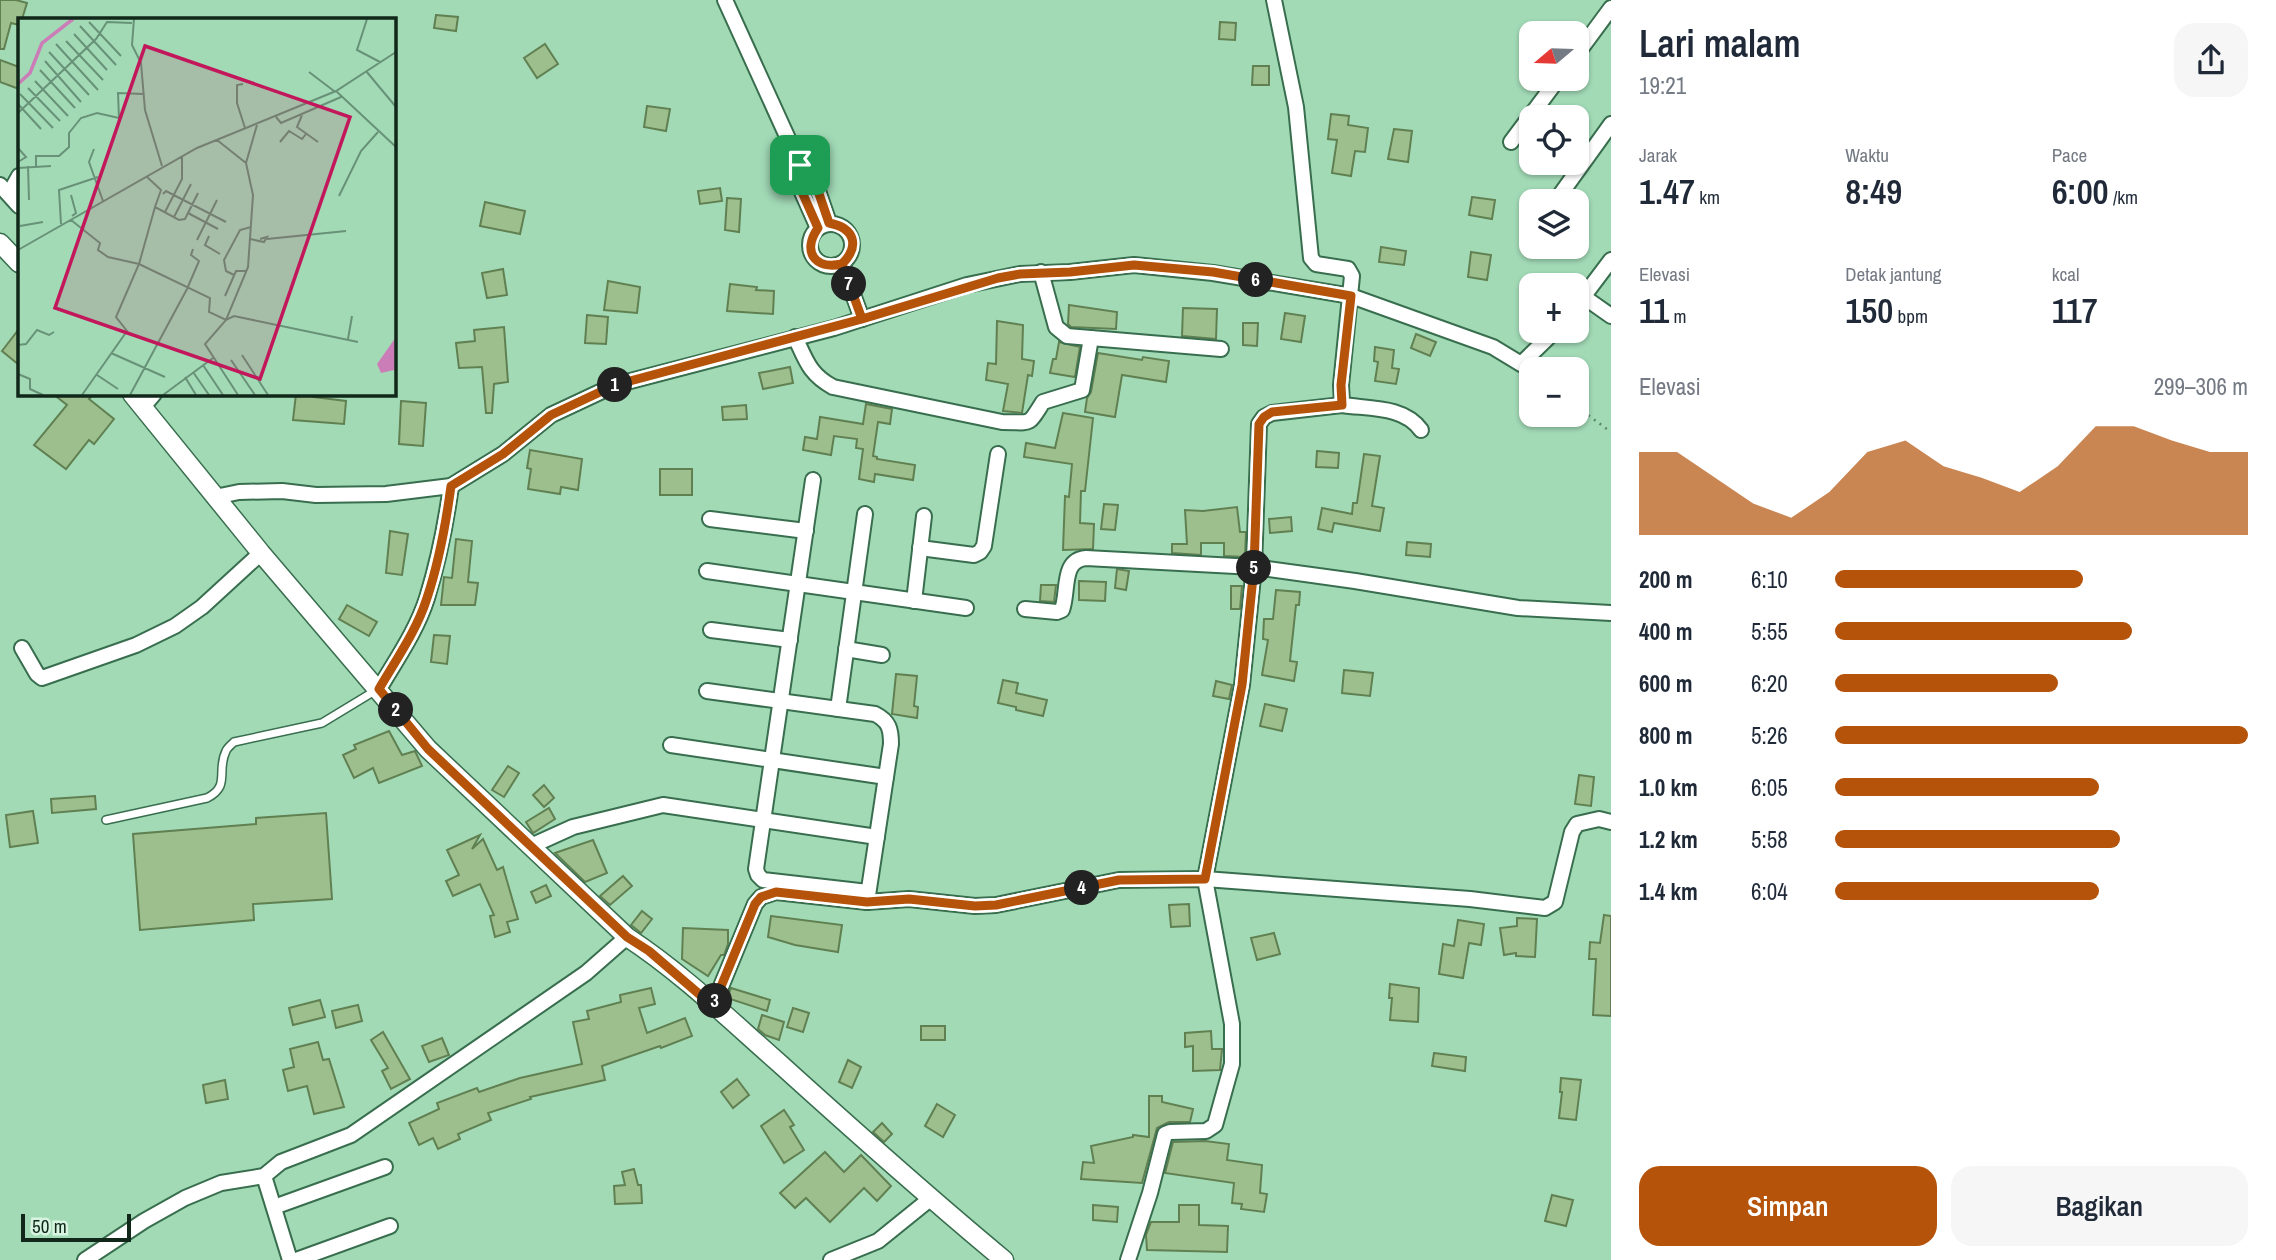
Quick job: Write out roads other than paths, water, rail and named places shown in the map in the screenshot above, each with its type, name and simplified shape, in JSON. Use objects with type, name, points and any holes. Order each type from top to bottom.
[{"type":"street","points":[[725,0],[800,165],[816,185],[823,225]]},
{"type":"street","points":[[1274,0],[1296,107],[1311,258],[1316,264],[1348,269],[1352,275],[1341,385],[1342,405]]},
{"type":"street","points":[[1589,38],[1611,8]]},
{"type":"street","points":[[1511,142],[1549,91]]},
{"type":"street","points":[[1564,189],[1611,124]]},
{"type":"street","points":[[18,177],[4,190],[18,205]]},
{"type":"street","points":[[823,225],[841,225],[850,233],[853,245],[850,256],[842,264],[829,267],[818,262],[811,251],[811,239],[823,225]]},
{"type":"street","points":[[0,243],[18,263]]},
{"type":"street","points":[[1589,289],[1611,260]]},
{"type":"street","points":[[842,264],[862,319]]},
{"type":"street","points":[[215,497],[239,492],[282,491],[316,495],[386,494],[451,486],[503,454],[551,415],[615,385],[862,319],[967,285],[1020,274],[1134,265],[1213,272],[1351,296],[1493,347],[1521,364],[1543,343]]},
{"type":"street","points":[[1041,272],[1056,327],[1067,336],[1221,349]]},
{"type":"street","points":[[1589,305],[1611,316]]},
{"type":"street","points":[[795,337],[811,371],[819,380],[832,387],[1002,422],[1033,419],[1049,399],[1082,390],[1091,338]]},
{"type":"street","points":[[143,398],[215,497],[428,749],[627,937],[649,951],[930,1199],[1004,1260]]},
{"type":"street","points":[[1128,1260],[1150,1193],[1165,1134],[1206,1131],[1215,1125],[1232,1064],[1232,1024],[1205,879],[1242,685],[1254,567],[1259,424],[1272,412],[1342,405],[1405,414],[1414,420],[1421,430]]},
{"type":"street","points":[[920,548],[974,555],[980,552],[984,547],[998,454]]},
{"type":"street","points":[[813,480],[757,869],[763,880],[868,897]]},
{"type":"street","points":[[379,689],[412,632],[427,599],[446,521],[451,486]]},
{"type":"street","points":[[838,709],[864,514]]},
{"type":"street","points":[[914,601],[924,516]]},
{"type":"street","points":[[710,519],[806,531]]},
{"type":"street","points":[[22,648],[37,674],[42,677],[136,645],[175,626],[202,607],[261,553]]},
{"type":"street","points":[[1025,609],[1057,612],[1062,610],[1070,565],[1078,558],[1254,567],[1355,580],[1518,608],[1611,613]]},
{"type":"street","points":[[707,572],[966,608]]},
{"type":"street","points":[[711,630],[790,640]]},
{"type":"street","points":[[846,649],[882,655]]},
{"type":"street","points":[[707,691],[875,714],[884,719],[889,726],[891,744],[868,897]]},
{"type":"street","points":[[671,745],[886,777]]},
{"type":"street","points":[[531,846],[573,827],[663,805],[877,837]]},
{"type":"street","points":[[713,1006],[755,904],[761,897],[776,892],[909,899],[975,906],[996,905],[1119,880],[1205,879],[1470,899],[1545,908],[1555,902],[1572,832],[1577,824],[1599,819],[1611,822]]},
{"type":"street","points":[[85,1260],[185,1198],[221,1183],[264,1176],[281,1162],[351,1135],[586,973],[627,937]]},
{"type":"street","points":[[274,1208],[385,1167]]},
{"type":"street","points":[[264,1176],[290,1260]]},
{"type":"street","points":[[831,1260],[878,1241],[930,1199]]},
{"type":"street","points":[[296,1260],[390,1226]]},
{"type":"lane","points":[[106,820],[216,794],[221,788],[225,751],[234,742],[322,723],[379,689]]}]
